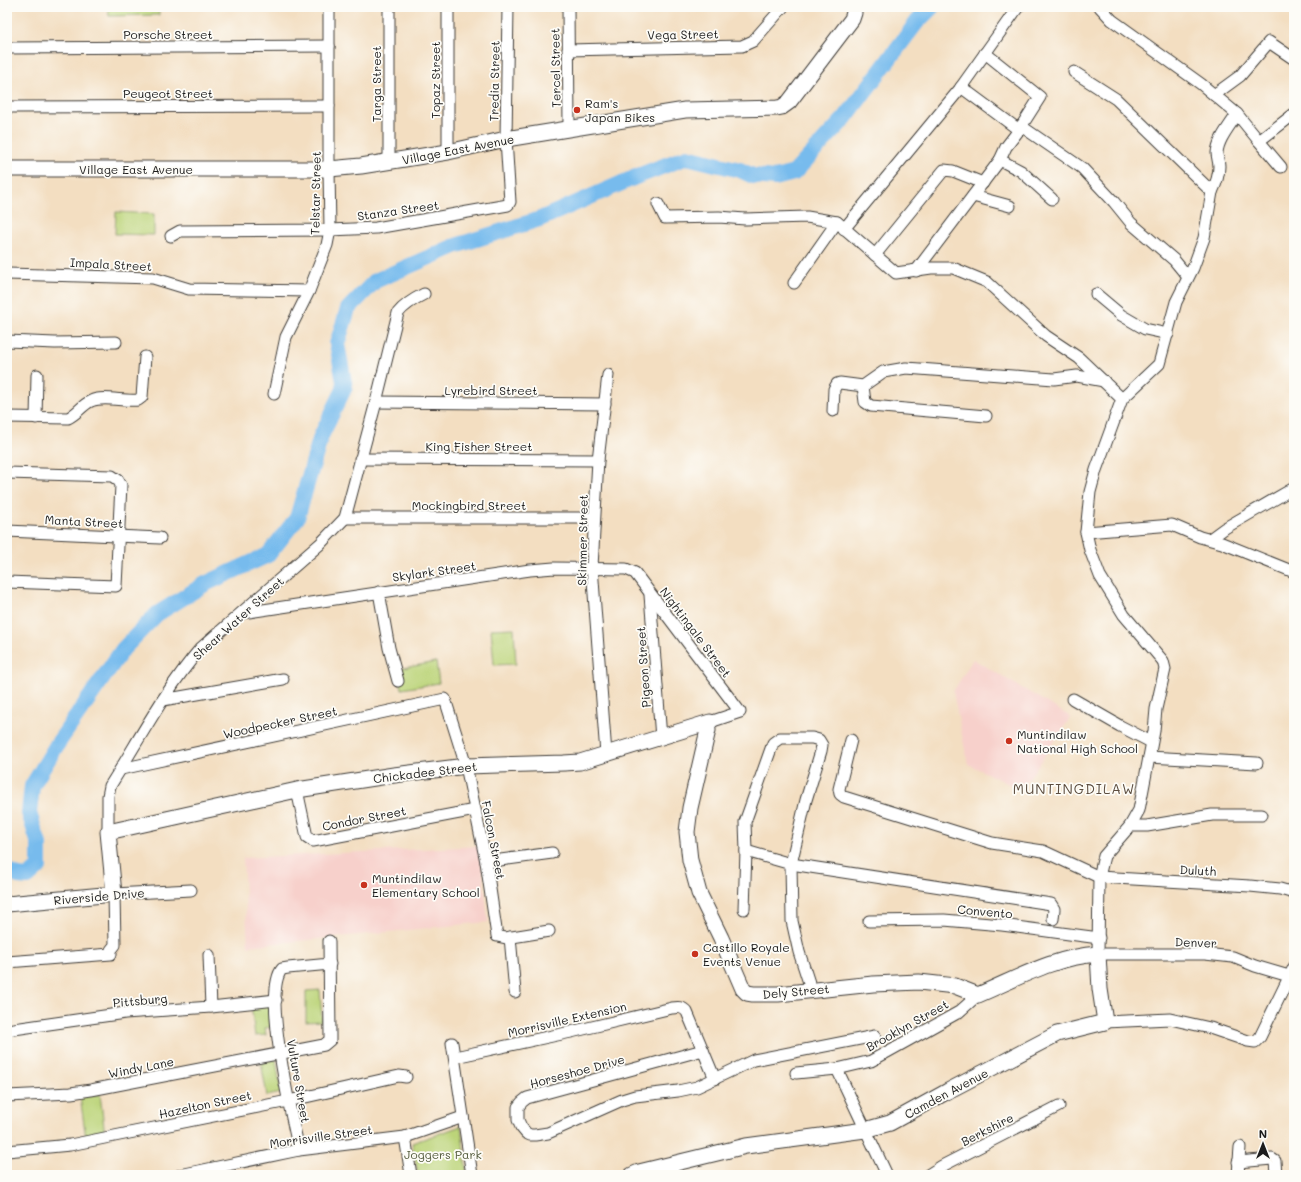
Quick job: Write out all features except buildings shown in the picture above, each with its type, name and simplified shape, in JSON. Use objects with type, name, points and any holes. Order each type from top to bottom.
[{"type":"street","name":"Telstar Street","points":[[274,394],[286,337],[309,291],[327,245],[330,230],[328,7]]},
{"type":"street","name":"Targa Street","points":[[389,7],[390,162]]},
{"type":"street","name":"Topaz Street","points":[[448,7],[448,152]]},
{"type":"street","name":"Tredia Street","points":[[508,7],[506,139],[509,204]]},
{"type":"street","name":"Tercel Street","points":[[568,7],[569,128]]},
{"type":"street","name":"Vega Street","points":[[568,50],[742,46],[753,41],[783,7]]},
{"type":"street","name":"Village East Avenue","points":[[7,169],[329,169],[390,162],[448,152],[506,139],[684,110],[782,107],[789,102],[852,20],[854,13],[853,7]]},
{"type":"street","points":[[794,283],[840,225],[961,87],[1018,7]]},
{"type":"street","points":[[1100,7],[1112,20],[1201,84],[1237,114],[1281,167]]},
{"type":"street","points":[[1214,95],[1240,76],[1269,42],[1294,59]]},
{"type":"street","name":"Porsche Street","points":[[7,48],[329,46]]},
{"type":"street","points":[[916,270],[1000,160],[1006,147],[1040,98],[985,53]]},
{"type":"street","points":[[1074,72],[1116,99],[1212,192]]},
{"type":"street","points":[[961,87],[1020,128],[1082,168],[1114,202],[1131,223],[1174,260],[1188,277]]},
{"type":"street","name":"Peugeot Street","points":[[7,107],[329,106]]},
{"type":"street","points":[[1105,1022],[1100,989],[1098,954],[1099,877],[1104,856],[1130,826],[1139,810],[1165,665],[1124,615],[1100,576],[1090,550],[1086,532],[1090,492],[1096,470],[1122,399],[1159,364],[1176,302],[1193,268],[1204,238],[1212,192],[1218,176],[1219,165],[1217,154],[1220,144],[1237,114]]},
{"type":"street","points":[[1259,141],[1294,114]]},
{"type":"street","points":[[1000,160],[1021,171],[1052,199]]},
{"type":"street","points":[[875,255],[944,170],[953,171],[983,183]]},
{"type":"street","points":[[973,196],[1010,206]]},
{"type":"street","name":"Stanza Street","points":[[171,236],[180,230],[330,230],[376,228],[506,206],[509,204]]},
{"type":"street","points":[[658,204],[665,218],[719,217],[745,219],[807,217],[840,225],[896,273],[931,268],[953,268],[986,282],[1046,336],[1079,358],[1122,399]]},
{"type":"street","name":"Impala Street","points":[[7,274],[153,278],[190,289],[309,291]]},
{"type":"street","name":"Shear Water Street","points":[[7,962],[111,954],[111,950],[115,945],[114,894],[108,832],[108,796],[110,786],[163,700],[188,663],[200,649],[242,614],[320,544],[344,518],[376,402],[398,313],[410,302],[424,294]]},
{"type":"street","points":[[1096,294],[1121,315],[1145,329],[1168,334]]},
{"type":"street","points":[[7,342],[116,342]]},
{"type":"street","points":[[7,417],[68,418],[74,415],[90,401],[98,399],[135,401],[141,399],[145,356]]},
{"type":"street","points":[[833,411],[834,389],[837,384],[840,383],[863,386],[884,372],[906,368],[1054,379],[1077,376],[1104,381]]},
{"type":"street","points":[[36,418],[37,375]]},
{"type":"street","name":"Skimmer Street","points":[[606,754],[592,567],[598,460],[608,375]]},
{"type":"street","points":[[863,386],[865,402],[871,406],[986,416]]},
{"type":"street","name":"Lyrebird Street","points":[[376,402],[605,404]]},
{"type":"street","name":"King Fisher Street","points":[[360,459],[598,460]]},
{"type":"street","points":[[7,473],[114,472],[120,485],[116,586],[7,582]]},
{"type":"street","points":[[1210,539],[1225,528],[1294,488]]},
{"type":"street","name":"Mockingbird Street","points":[[344,518],[594,518]]},
{"type":"street","points":[[1086,532],[1172,525],[1294,572]]},
{"type":"street","name":"Manta Street","points":[[7,531],[160,538]]},
{"type":"street","name":"Skylark Street","points":[[242,614],[530,570],[592,567],[630,570]]},
{"type":"street","name":"Nightingale Street","points":[[630,570],[635,573],[740,712]]},
{"type":"street","points":[[380,592],[389,648],[398,681]]},
{"type":"street","name":"Pigeon Street","points":[[650,594],[661,738]]},
{"type":"street","points":[[163,700],[283,679]]},
{"type":"street","name":"Falcon Street","points":[[445,699],[466,766],[486,862],[496,933],[500,937],[510,938]]},
{"type":"street","name":"Woodpecker Street","points":[[121,769],[445,699]]},
{"type":"street","points":[[1073,699],[1113,723],[1151,742]]},
{"type":"street","name":"Chickadee Street","points":[[108,832],[297,790],[394,775],[466,766],[580,762],[661,738],[709,726],[740,712]]},
{"type":"street","name":"Dely Street","points":[[709,726],[695,780],[690,808],[687,832],[690,860],[699,893],[744,991],[753,994],[778,994],[811,989],[919,982],[956,986],[978,995]]},
{"type":"street","points":[[744,909],[746,851],[745,822],[773,743],[780,738],[812,738],[819,740],[822,745],[821,751],[806,800],[791,864],[792,920],[799,952],[811,989]]},
{"type":"street","points":[[851,740],[839,788],[840,794],[844,797],[992,843],[1043,852],[1099,877]]},
{"type":"street","points":[[1149,757],[1257,763]]},
{"type":"street","name":"Condor Street","points":[[297,790],[307,837],[313,841],[475,810]]},
{"type":"street","points":[[1130,826],[1153,825],[1212,815],[1262,815]]},
{"type":"street","points":[[746,851],[791,864],[1051,904],[1054,909],[1053,920]]},
{"type":"street","points":[[486,862],[552,853]]},
{"type":"street","name":"Duluth","points":[[1099,877],[1250,886],[1280,889],[1294,893]]},
{"type":"street","name":"Riverside Drive","points":[[7,904],[114,894],[190,890]]},
{"type":"street","name":"Convento","points":[[869,921],[944,920],[1002,924],[1098,938]]},
{"type":"street","points":[[515,992],[510,938],[549,931]]},
{"type":"street","points":[[329,942],[330,964]]},
{"type":"street","points":[[978,995],[1035,969],[1080,955],[1098,954]]},
{"type":"street","name":"Denver","points":[[1098,954],[1205,954],[1233,957],[1255,966],[1292,972]]},
{"type":"street","points":[[210,955],[211,1007]]},
{"type":"street","name":"Vulture Street","points":[[299,1150],[279,1054],[276,1000],[277,977],[282,969],[330,964]]},
{"type":"street","name":"Windy Lane","points":[[7,1096],[90,1090],[324,1045],[330,1040],[330,964]]},
{"type":"street","name":"Camden Avenue","points":[[637,1174],[746,1146],[865,1130],[890,1123],[1057,1034],[1105,1022],[1170,1019],[1210,1028],[1248,1042],[1255,1042],[1260,1037],[1292,972]]},
{"type":"street","name":"Brooklyn Street","points":[[796,1074],[837,1069],[871,1060],[887,1053],[959,1012],[978,995]]},
{"type":"street","name":"Pittsburg","points":[[7,1030],[125,1013],[211,1007],[276,1000]]},
{"type":"street","name":"Morrisville Extension","points":[[454,1057],[571,1032],[672,1008],[684,1008],[687,1012],[703,1050]]},
{"type":"street","name":"Horseshoe Drive","points":[[703,1050],[527,1098],[518,1107],[518,1120],[526,1133],[535,1135],[548,1133],[622,1100],[635,1096],[685,1090],[697,1087],[754,1060],[875,1036]]},
{"type":"street","points":[[452,1043],[472,1175]]},
{"type":"street","points":[[703,1050],[714,1079]]},
{"type":"street","points":[[837,1069],[887,1175]]},
{"type":"street","name":"Hazelton Street","points":[[7,1151],[70,1145],[288,1101],[399,1076],[406,1077]]},
{"type":"street","name":"Berkshire","points":[[928,1175],[942,1166],[1059,1106]]},
{"type":"street","name":"Morrisville Street","points":[[180,1175],[299,1150],[405,1137],[463,1117]]},
{"type":"street","points":[[405,1137],[412,1175]]},
{"type":"street","points":[[1238,1175],[1240,1147]]},
{"type":"street","points":[[1238,1162],[1272,1159],[1275,1161],[1276,1175]]},
{"type":"shaded area","name":"Muntindilaw National High School","points":[[973,659],[1071,717],[1021,790],[968,764],[953,692]]},
{"type":"shaded area","name":"Muntindilaw Elementary School","points":[[480,846],[488,922],[248,946],[243,858]]},
{"type":"green space","points":[[108,7],[159,7],[159,15],[109,16]]},
{"type":"green space","points":[[116,212],[154,214],[154,235],[115,234]]},
{"type":"green space","points":[[514,628],[516,664],[494,665],[491,629]]},
{"type":"green space","points":[[436,662],[439,683],[402,689],[398,669]]},
{"type":"green space","points":[[320,990],[322,1021],[306,1022],[306,991]]},
{"type":"green space","points":[[271,1004],[273,1027],[265,1028],[266,1035],[255,1036],[251,1005]]},
{"type":"green space","points":[[276,1059],[281,1093],[267,1096],[261,1062]]},
{"type":"green space","points":[[100,1094],[105,1135],[86,1138],[80,1097]]},
{"type":"green space","name":"Joggers Park","points":[[461,1126],[467,1175],[418,1175],[412,1143]]},
{"type":"waterway","points":[[7,870],[18,876],[28,877],[39,867],[39,844],[29,813],[32,786],[58,743],[123,649],[157,614],[205,584],[268,555],[297,518],[321,436],[345,387],[337,344],[348,309],[375,281],[455,246],[540,219],[638,176],[687,157],[740,170],[753,176],[775,178],[794,173],[845,118],[917,22],[932,7]]},
{"type":"place","name":"Ram's Japan Bikes","points":[[577,110]]},
{"type":"place","name":"Muntindilaw National High School","points":[[1009,741]]},
{"type":"place","name":"Muntindilaw Elementary School","points":[[364,885]]},
{"type":"place","name":"Castillo Royale Events Venue","points":[[695,954]]},
{"type":"district","name":"MUNTINGDILAW","points":[[1074,788]]}]
